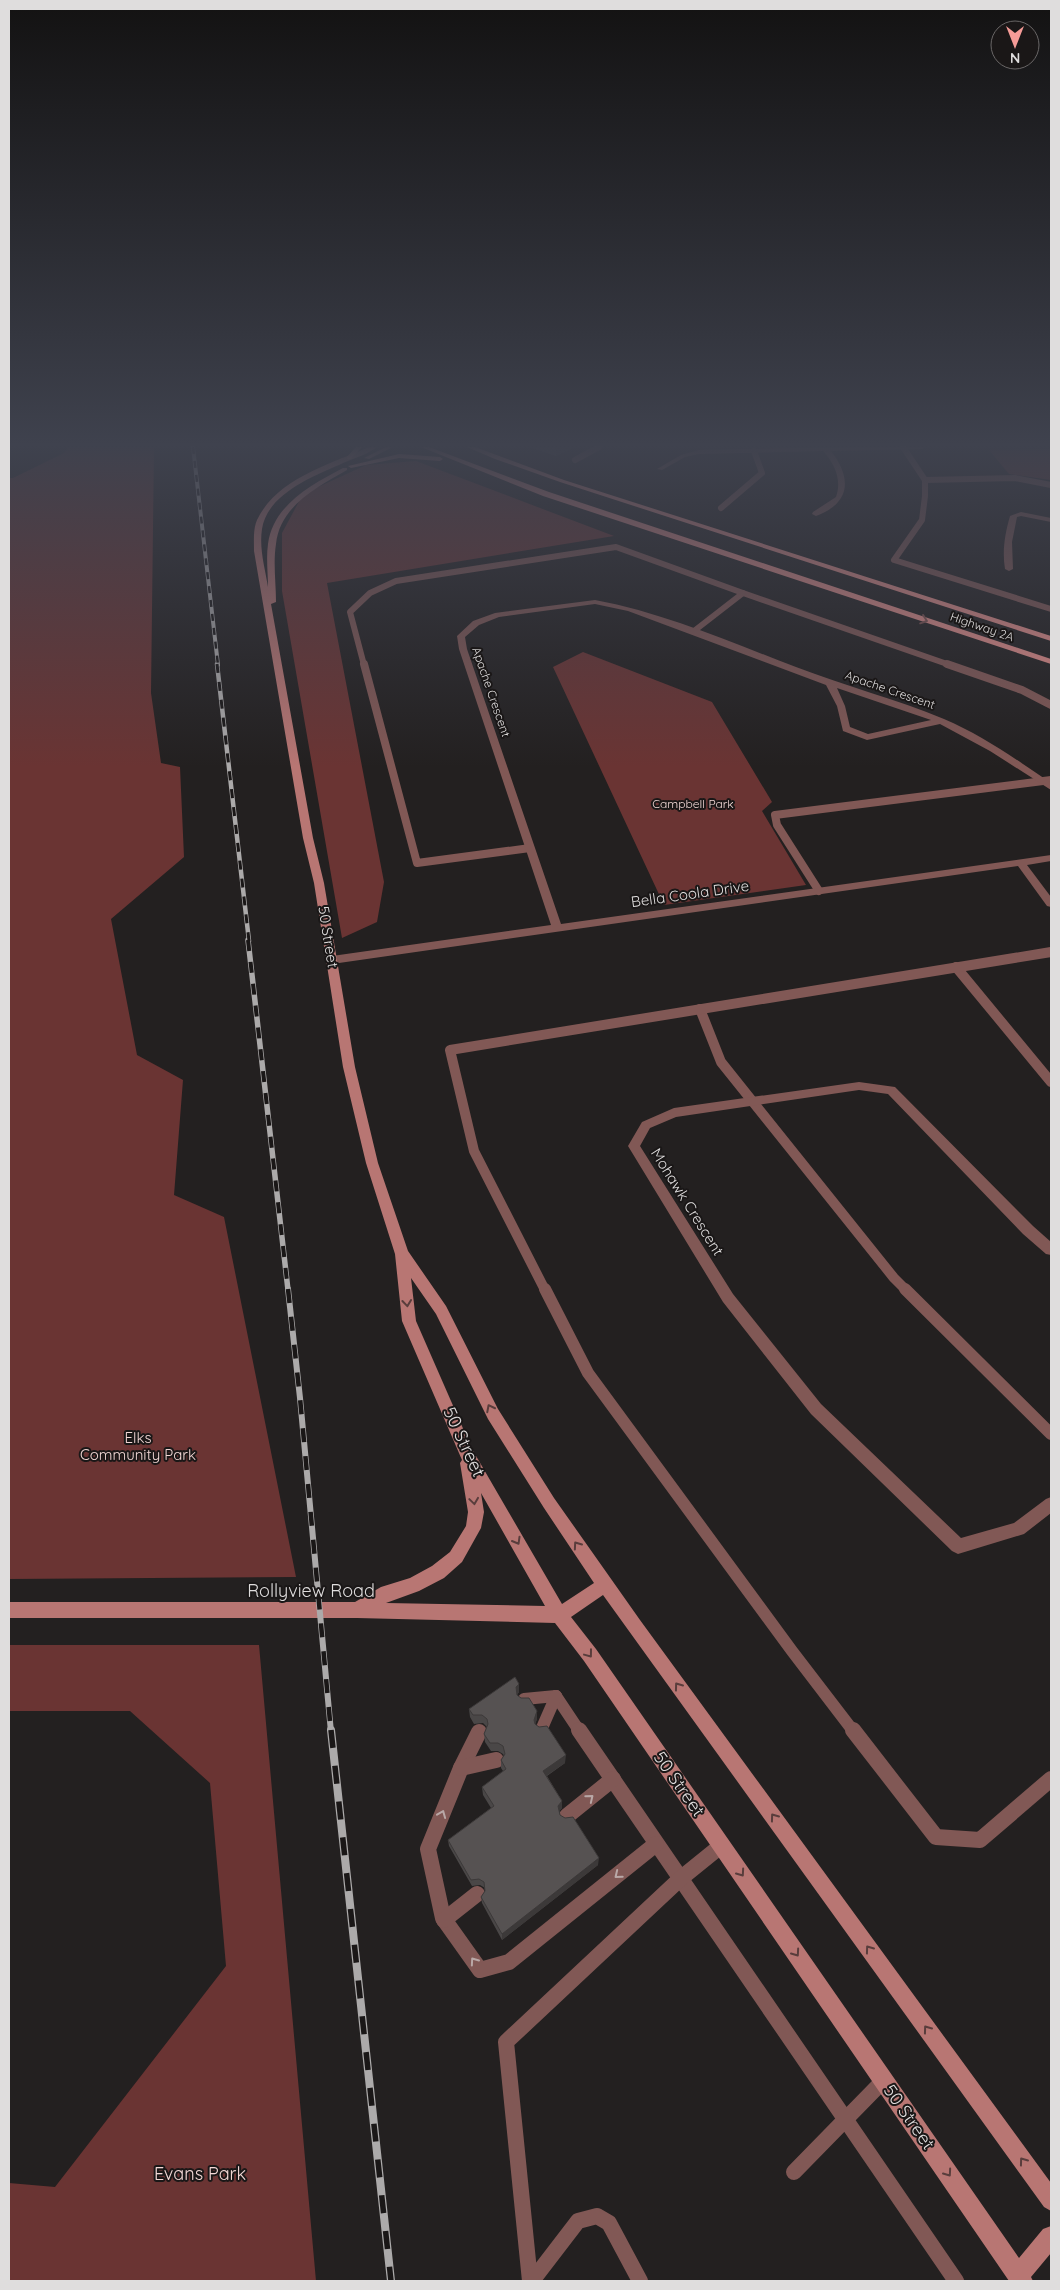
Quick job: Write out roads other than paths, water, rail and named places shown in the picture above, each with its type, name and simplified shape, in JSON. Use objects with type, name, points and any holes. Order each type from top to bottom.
[{"type":"main road","name":"50 Street","points":[[259,554],[308,838],[319,883],[352,1077],[372,1163],[402,1254],[409,1321],[466,1453],[559,1615],[590,1656],[722,1845],[884,2080],[1017,2279]]},
{"type":"main road","name":"50 Street","points":[[270,617],[273,590],[272,554]]},
{"type":"main road","name":"Highway 2A","points":[[726,554],[1051,662]]},
{"type":"main road","name":"Highway 2A","points":[[790,554],[1051,639]]},
{"type":"main road","name":"50 Street","points":[[402,1254],[441,1310],[493,1414],[549,1503],[605,1585],[1051,2200]]},
{"type":"main road","points":[[357,1610],[387,1593],[413,1585],[438,1572],[456,1557],[473,1528],[476,1512],[466,1453]]},
{"type":"main road","points":[[559,1615],[605,1585]]},
{"type":"main road","name":"Rollyview Road","points":[[9,1610],[357,1610],[559,1615]]},
{"type":"main road","points":[[1017,2279],[1051,2237]]},
{"type":"street","points":[[1006,554],[1009,569]]},
{"type":"street","name":"Apache Crescent","points":[[557,928],[463,649],[461,636],[476,623],[498,615],[594,602],[630,609],[694,631],[830,683],[941,721],[993,748],[1049,783]]},
{"type":"street","name":"Apache Crescent","points":[[830,683],[841,706],[846,729],[867,737],[941,721]]},
{"type":"street","name":"Bella Coola Drive","points":[[332,960],[1051,858]]},
{"type":"street","points":[[1020,862],[1051,904]]},
{"type":"street","name":"Mohawk Crescent","points":[[1051,1250],[1028,1230],[891,1090],[859,1086],[674,1113],[646,1125],[634,1146],[728,1298],[816,1410],[958,1546],[1018,1529],[1051,1504]]},
{"type":"lane","points":[[530,848],[417,863],[350,612],[356,602],[374,590],[396,581],[572,554]]},
{"type":"lane","points":[[635,554],[1022,690],[1051,705]]},
{"type":"lane","points":[[898,554],[894,560],[1051,609]]},
{"type":"lane","points":[[694,631],[743,593]]},
{"type":"lane","points":[[819,891],[777,825],[775,815],[1049,783]]},
{"type":"lane","points":[[1051,952],[450,1050],[474,1151],[588,1373],[792,1651],[936,1837],[980,1840],[1051,1779]]},
{"type":"lane","points":[[956,967],[1051,1082]]},
{"type":"lane","points":[[700,1009],[721,1062],[894,1278],[1051,1434]]},
{"type":"lane","points":[[524,1700],[556,1696]]},
{"type":"lane","points":[[542,1728],[556,1696]]},
{"type":"lane","points":[[556,1696],[956,2281]]},
{"type":"lane","points":[[479,1732],[461,1768],[428,1849],[444,1920],[480,1970],[509,1962],[656,1844]]},
{"type":"lane","points":[[461,1768],[496,1760]]},
{"type":"lane","points":[[567,1816],[613,1780]]},
{"type":"lane","points":[[531,2281],[506,2042],[680,1879],[722,1845]]},
{"type":"lane","points":[[444,1920],[477,1894]]},
{"type":"lane","points":[[794,2172],[884,2080]]},
{"type":"lane","points":[[531,2281],[578,2221],[597,2216],[609,2223],[640,2281]]},
{"type":"railway","points":[[205,554],[218,665]]},
{"type":"railway","points":[[217,664],[249,941]]},
{"type":"railway","points":[[248,940],[288,1290]]},
{"type":"railway","points":[[288,1289],[331,1732]]},
{"type":"railway","points":[[331,1730],[391,2281]]},
{"type":"park label","name":"Campbell Park","points":[[693,804]]},
{"type":"park label","name":"Elks Community Park","points":[[138,1446]]},
{"type":"park label","name":"Evans Park","points":[[200,2174]]}]
